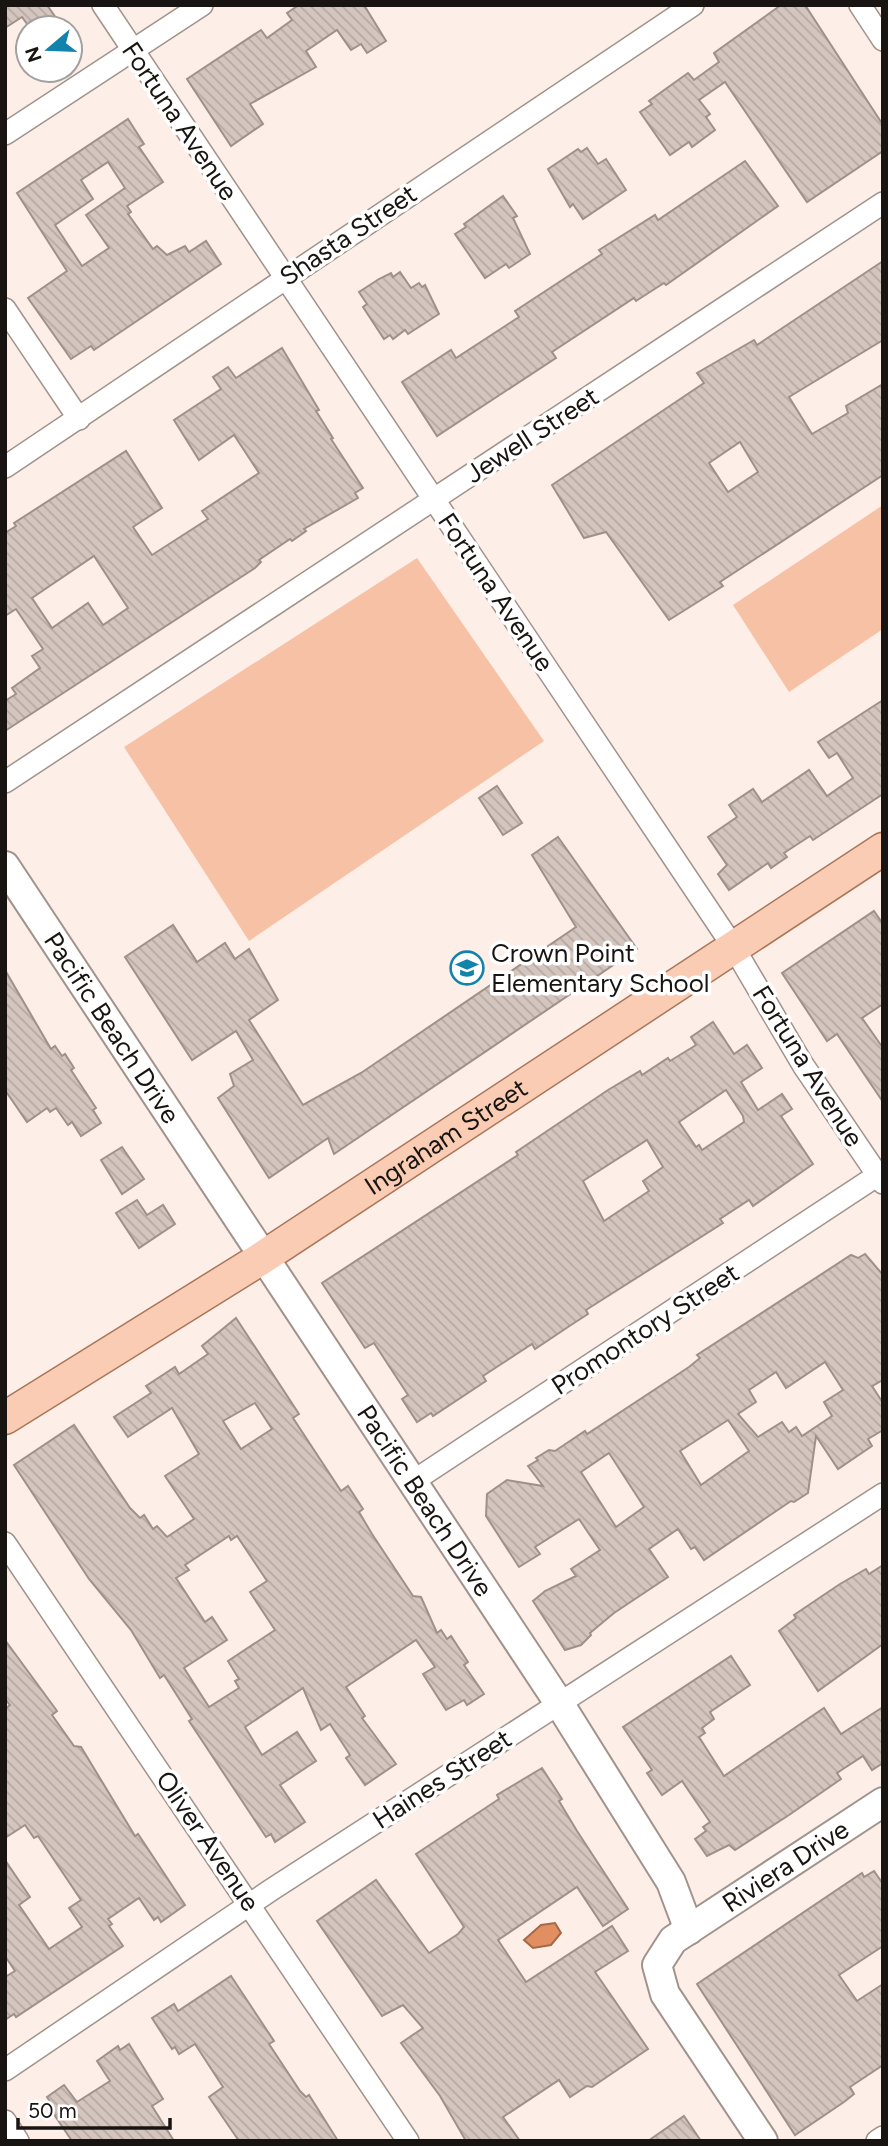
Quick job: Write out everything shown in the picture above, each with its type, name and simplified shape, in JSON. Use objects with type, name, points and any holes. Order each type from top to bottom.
[{"type":"main road","name":"Ingraham Street","points":[[5,1418],[262,1258],[883,849]]},
{"type":"street","name":"Fortuna Avenue","points":[[103,5],[734,948],[803,1065],[880,1179]]},
{"type":"street","points":[[5,134],[202,5]]},
{"type":"street","name":"Shasta Street","points":[[5,467],[284,277],[693,5]]},
{"type":"street","points":[[860,5],[883,40]]},
{"type":"street","name":"Jewell Street","points":[[5,782],[883,203]]},
{"type":"street","points":[[5,309],[79,419]]},
{"type":"street","name":"Pacific Beach Drive","points":[[5,866],[559,1703],[671,1882],[680,1912],[689,1930]]},
{"type":"street","name":"Promontory Street","points":[[412,1482],[880,1179]]},
{"type":"street","name":"Haines Street","points":[[5,2070],[251,1903],[883,1494]]},
{"type":"street","name":"Oliver Avenue","points":[[5,1543],[251,1903],[408,2141]]},
{"type":"street","name":"Riviera Drive","points":[[689,1930],[883,1802]]},
{"type":"street","points":[[689,1930],[673,1940],[657,1965],[664,1994],[763,2141]]},
{"type":"street","points":[[5,2122],[18,2141]]},
{"type":"street","points":[[877,2141],[883,2137]]},
{"type":"shaded area","points":[[883,505],[883,629],[789,692],[733,605]]},
{"type":"shaded area","points":[[417,558],[544,741],[249,941],[124,747]]},
{"type":"shaded area","points":[[555,1923],[561,1933],[551,1945],[533,1948],[524,1940],[541,1925]]},
{"type":"building","points":[[5,5],[47,5],[53,14],[14,14],[14,22],[5,28]]},
{"type":"building","points":[[299,5],[364,5],[386,41],[367,53],[361,44],[351,50],[337,30],[306,51],[316,67],[250,104],[263,124],[231,146],[187,79],[261,30],[267,38],[292,20],[287,13]]},
{"type":"building","points":[[781,5],[805,5],[883,125],[883,151],[807,202],[725,82],[699,100],[710,114],[706,117],[715,130],[692,147],[689,142],[670,155],[640,112],[652,104],[649,101],[688,73],[694,80],[719,62],[714,53]]},
{"type":"building","points":[[128,119],[144,144],[139,147],[163,182],[127,206],[131,212],[128,214],[153,249],[157,246],[167,255],[185,246],[189,252],[206,241],[221,264],[94,350],[91,346],[71,359],[28,298],[67,271],[17,193]],"holes":[[[108,162],[125,188],[86,215],[109,248],[82,266],[55,225],[93,199],[81,180]]]},
{"type":"building","points":[[587,148],[598,164],[606,159],[626,190],[583,219],[573,204],[570,207],[548,169],[578,149],[581,152]]},
{"type":"building","points":[[745,161],[778,206],[666,285],[664,283],[636,301],[634,298],[552,352],[556,358],[437,436],[402,382],[451,350],[456,358],[519,317],[515,311],[602,254],[599,250],[655,215],[658,220]]},
{"type":"building","points":[[503,196],[517,216],[513,218],[530,254],[509,268],[506,264],[485,278],[455,234],[466,227],[464,224]]},
{"type":"building","points":[[883,261],[883,340],[789,397],[812,434],[848,413],[846,406],[883,384],[883,475],[720,582],[723,586],[669,620],[606,532],[584,538],[552,485],[704,383],[697,373],[754,340],[757,345]],"holes":[[[740,442],[758,472],[728,492],[709,463]]]},
{"type":"building","points":[[400,272],[411,288],[419,283],[422,287],[425,285],[439,314],[408,334],[405,330],[393,339],[390,335],[384,339],[363,307],[367,304],[359,292],[391,273],[393,277]]},
{"type":"building","points":[[282,348],[319,410],[316,411],[333,438],[331,439],[363,488],[355,493],[358,498],[304,529],[306,531],[292,541],[290,539],[259,560],[261,562],[255,568],[5,731],[5,701],[16,694],[12,688],[40,668],[32,656],[43,649],[16,609],[5,616],[5,533],[16,526],[14,523],[126,451],[162,508],[133,527],[152,555],[208,519],[202,511],[259,473],[234,435],[199,460],[174,420],[221,389],[213,377],[228,367],[236,378]],"holes":[[[94,556],[128,608],[103,625],[88,603],[52,628],[32,598]]]},
{"type":"building","points":[[883,700],[883,794],[813,840],[810,836],[784,853],[787,857],[771,868],[768,863],[729,890],[718,874],[727,865],[708,837],[737,817],[729,805],[753,789],[762,802],[809,770],[827,796],[853,778],[837,753],[829,758],[818,742]]},
{"type":"building","points":[[497,786],[522,823],[503,835],[479,798]]},
{"type":"building","points":[[558,837],[637,949],[334,1154],[328,1138],[269,1178],[218,1098],[234,1086],[230,1074],[253,1060],[236,1031],[192,1060],[125,957],[173,925],[197,962],[225,943],[235,959],[249,949],[278,1000],[249,1020],[303,1105],[361,1073],[576,927],[532,855]]},
{"type":"building","points":[[874,911],[883,924],[883,1004],[862,1018],[883,1048],[883,1102],[837,1034],[827,1041],[782,973]]},
{"type":"building","points":[[5,970],[51,1049],[55,1046],[62,1056],[65,1054],[74,1068],[71,1070],[96,1108],[93,1110],[101,1123],[81,1136],[72,1122],[68,1125],[56,1108],[50,1112],[47,1108],[27,1122],[5,1090]]},
{"type":"building","points":[[713,1022],[734,1054],[747,1045],[762,1068],[741,1082],[758,1110],[782,1094],[792,1109],[781,1116],[813,1164],[753,1206],[749,1200],[720,1219],[723,1223],[586,1310],[588,1314],[535,1349],[532,1344],[483,1376],[486,1381],[433,1416],[431,1413],[417,1422],[402,1399],[408,1395],[374,1343],[365,1348],[322,1283],[518,1155],[516,1152],[608,1090],[640,1071],[642,1075],[668,1058],[670,1061],[696,1045],[691,1037]],"holes":[[[726,1090],[744,1122],[702,1150],[699,1145],[696,1147],[679,1122]],[[647,1140],[663,1167],[643,1181],[649,1191],[604,1221],[583,1181]]]},
{"type":"building","points":[[122,1147],[144,1179],[122,1194],[101,1160]]},
{"type":"building","points":[[137,1200],[147,1215],[163,1205],[175,1224],[139,1248],[116,1213]]},
{"type":"building","points":[[865,1254],[883,1275],[883,1380],[872,1386],[883,1403],[883,1430],[868,1439],[872,1446],[838,1469],[816,1436],[808,1493],[794,1502],[791,1501],[704,1560],[695,1547],[691,1549],[678,1529],[649,1549],[668,1577],[614,1613],[590,1633],[581,1645],[565,1650],[533,1601],[545,1591],[576,1576],[571,1569],[600,1550],[579,1519],[535,1547],[540,1554],[519,1567],[486,1516],[487,1494],[507,1480],[543,1486],[528,1466],[538,1460],[536,1458],[549,1450],[555,1451],[585,1431],[587,1434],[689,1367],[700,1358],[697,1355],[851,1255],[858,1258]],"holes":[[[825,1362],[843,1390],[824,1402],[832,1416],[802,1436],[796,1427],[789,1432],[782,1422],[758,1437],[738,1414],[756,1402],[749,1390],[776,1372],[786,1388]],[[728,1420],[749,1451],[701,1485],[680,1451]],[[609,1453],[644,1507],[616,1527],[581,1472]]]},
{"type":"building","points":[[236,1318],[299,1414],[293,1418],[341,1491],[348,1486],[363,1509],[359,1512],[372,1534],[413,1596],[421,1597],[437,1633],[441,1630],[447,1639],[451,1636],[468,1662],[464,1665],[484,1694],[467,1705],[464,1700],[446,1710],[423,1674],[435,1667],[416,1640],[346,1687],[365,1716],[362,1718],[396,1764],[365,1785],[346,1758],[350,1755],[330,1724],[321,1730],[303,1688],[245,1727],[262,1755],[297,1732],[316,1761],[280,1785],[305,1822],[275,1842],[271,1834],[266,1837],[189,1721],[192,1719],[164,1675],[160,1678],[131,1630],[89,1579],[14,1465],[74,1425],[130,1508],[140,1518],[144,1515],[153,1529],[157,1526],[167,1537],[194,1519],[165,1476],[199,1454],[172,1408],[128,1437],[114,1417],[151,1393],[146,1386],[175,1367],[179,1374],[208,1354],[202,1346]],"holes":[[[255,1403],[272,1429],[241,1449],[223,1421]],[[229,1536],[231,1540],[237,1536],[267,1581],[250,1592],[275,1630],[228,1661],[239,1679],[235,1681],[239,1688],[209,1707],[184,1668],[227,1640],[212,1617],[205,1622],[176,1578],[189,1570],[185,1565]]]},
{"type":"building","points":[[883,1565],[883,1644],[818,1691],[779,1631],[796,1618],[794,1615],[840,1584],[866,1569],[869,1574]]},
{"type":"building","points":[[5,1640],[57,1711],[52,1715],[74,1746],[81,1747],[135,1836],[138,1834],[185,1905],[161,1922],[158,1917],[154,1920],[139,1898],[108,1919],[112,1924],[109,1926],[123,1946],[16,2017],[14,2014],[5,2020],[5,1977],[15,1971],[5,1956],[5,1860],[30,1897],[19,1905],[49,1949],[82,1927],[69,1908],[81,1900],[38,1836],[34,1838],[25,1825],[5,1838],[5,1709],[10,1705],[5,1699]]},
{"type":"building","points":[[731,1656],[750,1685],[710,1712],[714,1719],[702,1728],[705,1733],[699,1737],[724,1776],[824,1708],[841,1734],[883,1707],[883,1763],[872,1770],[863,1756],[837,1773],[841,1779],[735,1850],[729,1845],[707,1856],[695,1839],[706,1831],[703,1827],[710,1822],[682,1781],[662,1795],[647,1773],[652,1770],[623,1727]]},
{"type":"building","points":[[542,1768],[562,1799],[559,1801],[577,1831],[628,1909],[603,1926],[577,1887],[498,1940],[526,1982],[612,1926],[628,1951],[595,1972],[648,2049],[592,2087],[587,2086],[570,2097],[559,2080],[503,2117],[520,2141],[466,2141],[440,2096],[401,2043],[423,2028],[403,2005],[382,2016],[317,1921],[376,1880],[429,1953],[458,1934],[464,1927],[416,1854],[499,1799],[497,1795]]},
{"type":"building","points":[[874,1871],[883,1884],[883,1946],[839,1975],[857,2001],[883,1984],[883,2065],[850,2087],[854,2094],[844,2102],[795,2135],[697,1984],[862,1873],[864,1877]]},
{"type":"building","points":[[231,1976],[274,2041],[269,2044],[300,2091],[306,2097],[309,2095],[338,2141],[239,2141],[209,2097],[223,2087],[195,2044],[179,2054],[175,2047],[172,2049],[152,2018],[174,2004],[178,2011]]},
{"type":"building","points":[[129,2044],[163,2099],[152,2106],[174,2141],[72,2141],[49,2107],[52,2105],[47,2097],[64,2085],[77,2102],[110,2081],[97,2061],[118,2046],[120,2050]]},
{"type":"building","points":[[684,2116],[701,2141],[648,2141]]},
{"type":"place","name":"Crown Point Elementary School","points":[[467,968]]}]
